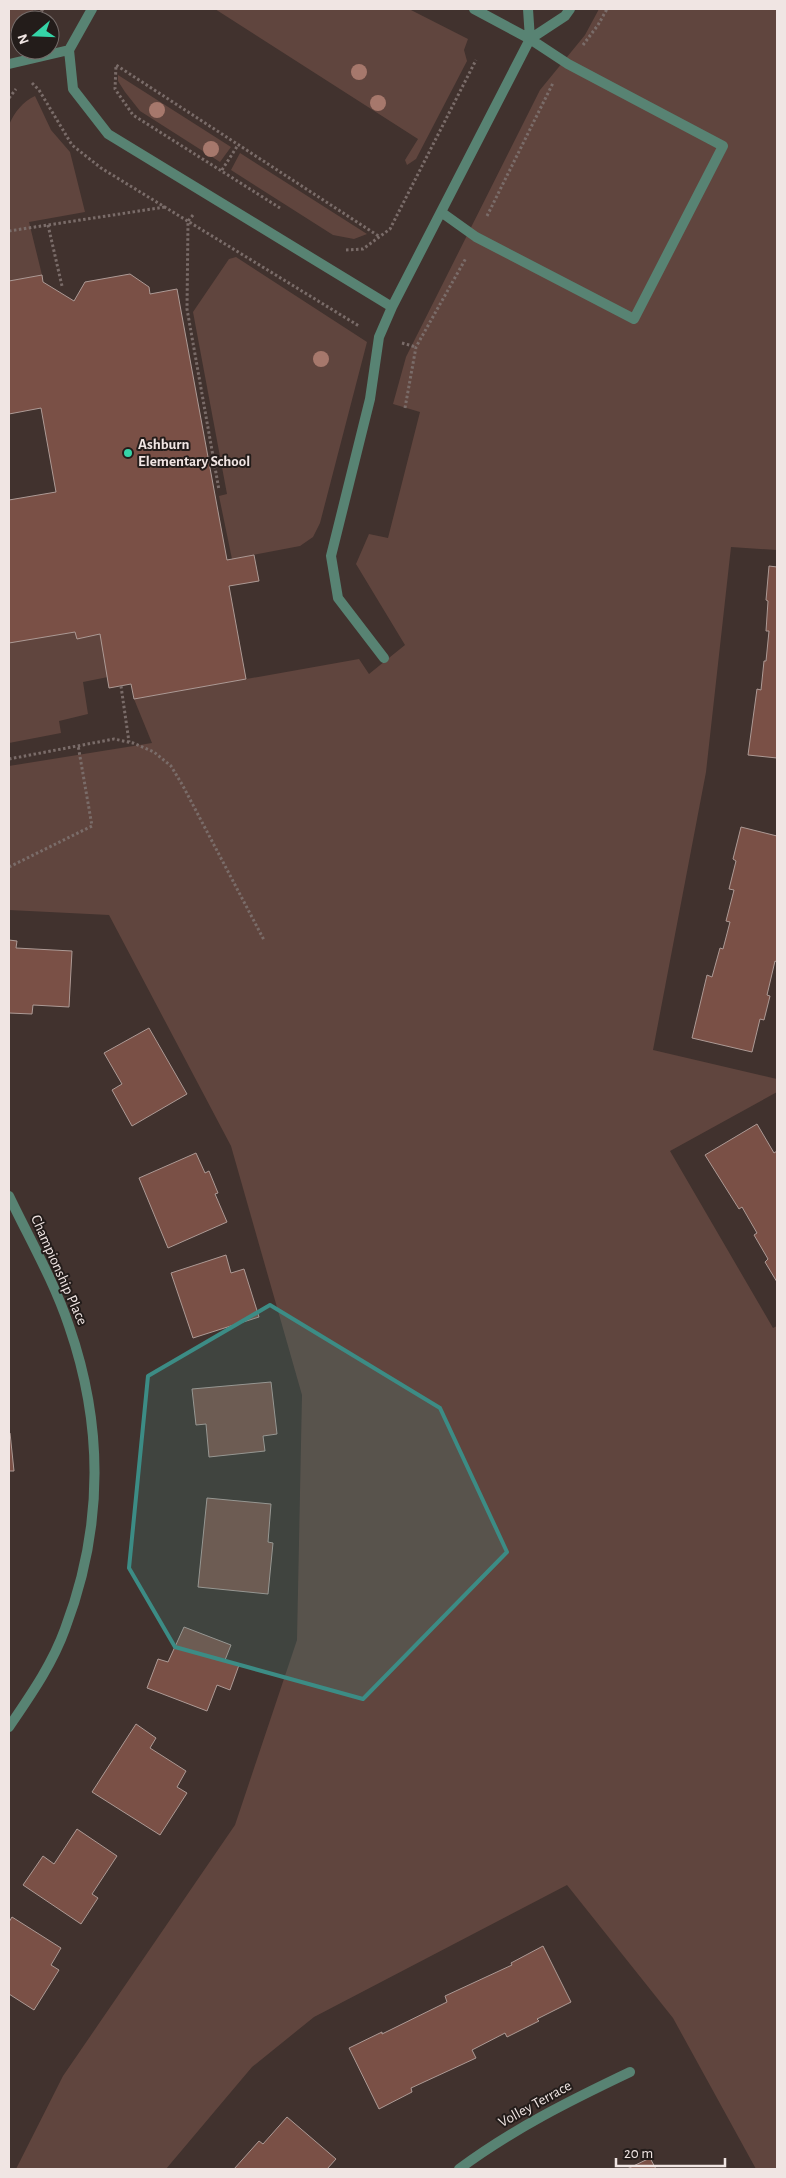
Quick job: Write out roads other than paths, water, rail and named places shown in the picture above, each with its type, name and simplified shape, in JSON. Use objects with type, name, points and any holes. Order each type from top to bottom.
[{"type":"street","points":[[92,9],[69,50],[73,89],[108,134],[392,307]]},
{"type":"street","points":[[441,212],[476,238],[634,319],[723,146],[568,64],[530,39],[474,9]]},
{"type":"street","points":[[528,9],[530,39]]},
{"type":"street","points":[[384,658],[338,598],[331,556],[370,399],[379,337],[392,307],[530,39],[565,16],[570,9]]},
{"type":"street","points":[[9,64],[69,50]]},
{"type":"street","name":"Championship Place","points":[[9,1196],[69,1325],[87,1385],[95,1447],[94,1510],[84,1570],[65,1630],[37,1686],[9,1727]]},
{"type":"street","name":"Volley Terrace","points":[[459,2169],[496,2142],[547,2112],[630,2072]]},
{"type":"place","name":"Ashburn Elementary School","points":[[128,453]]}]
